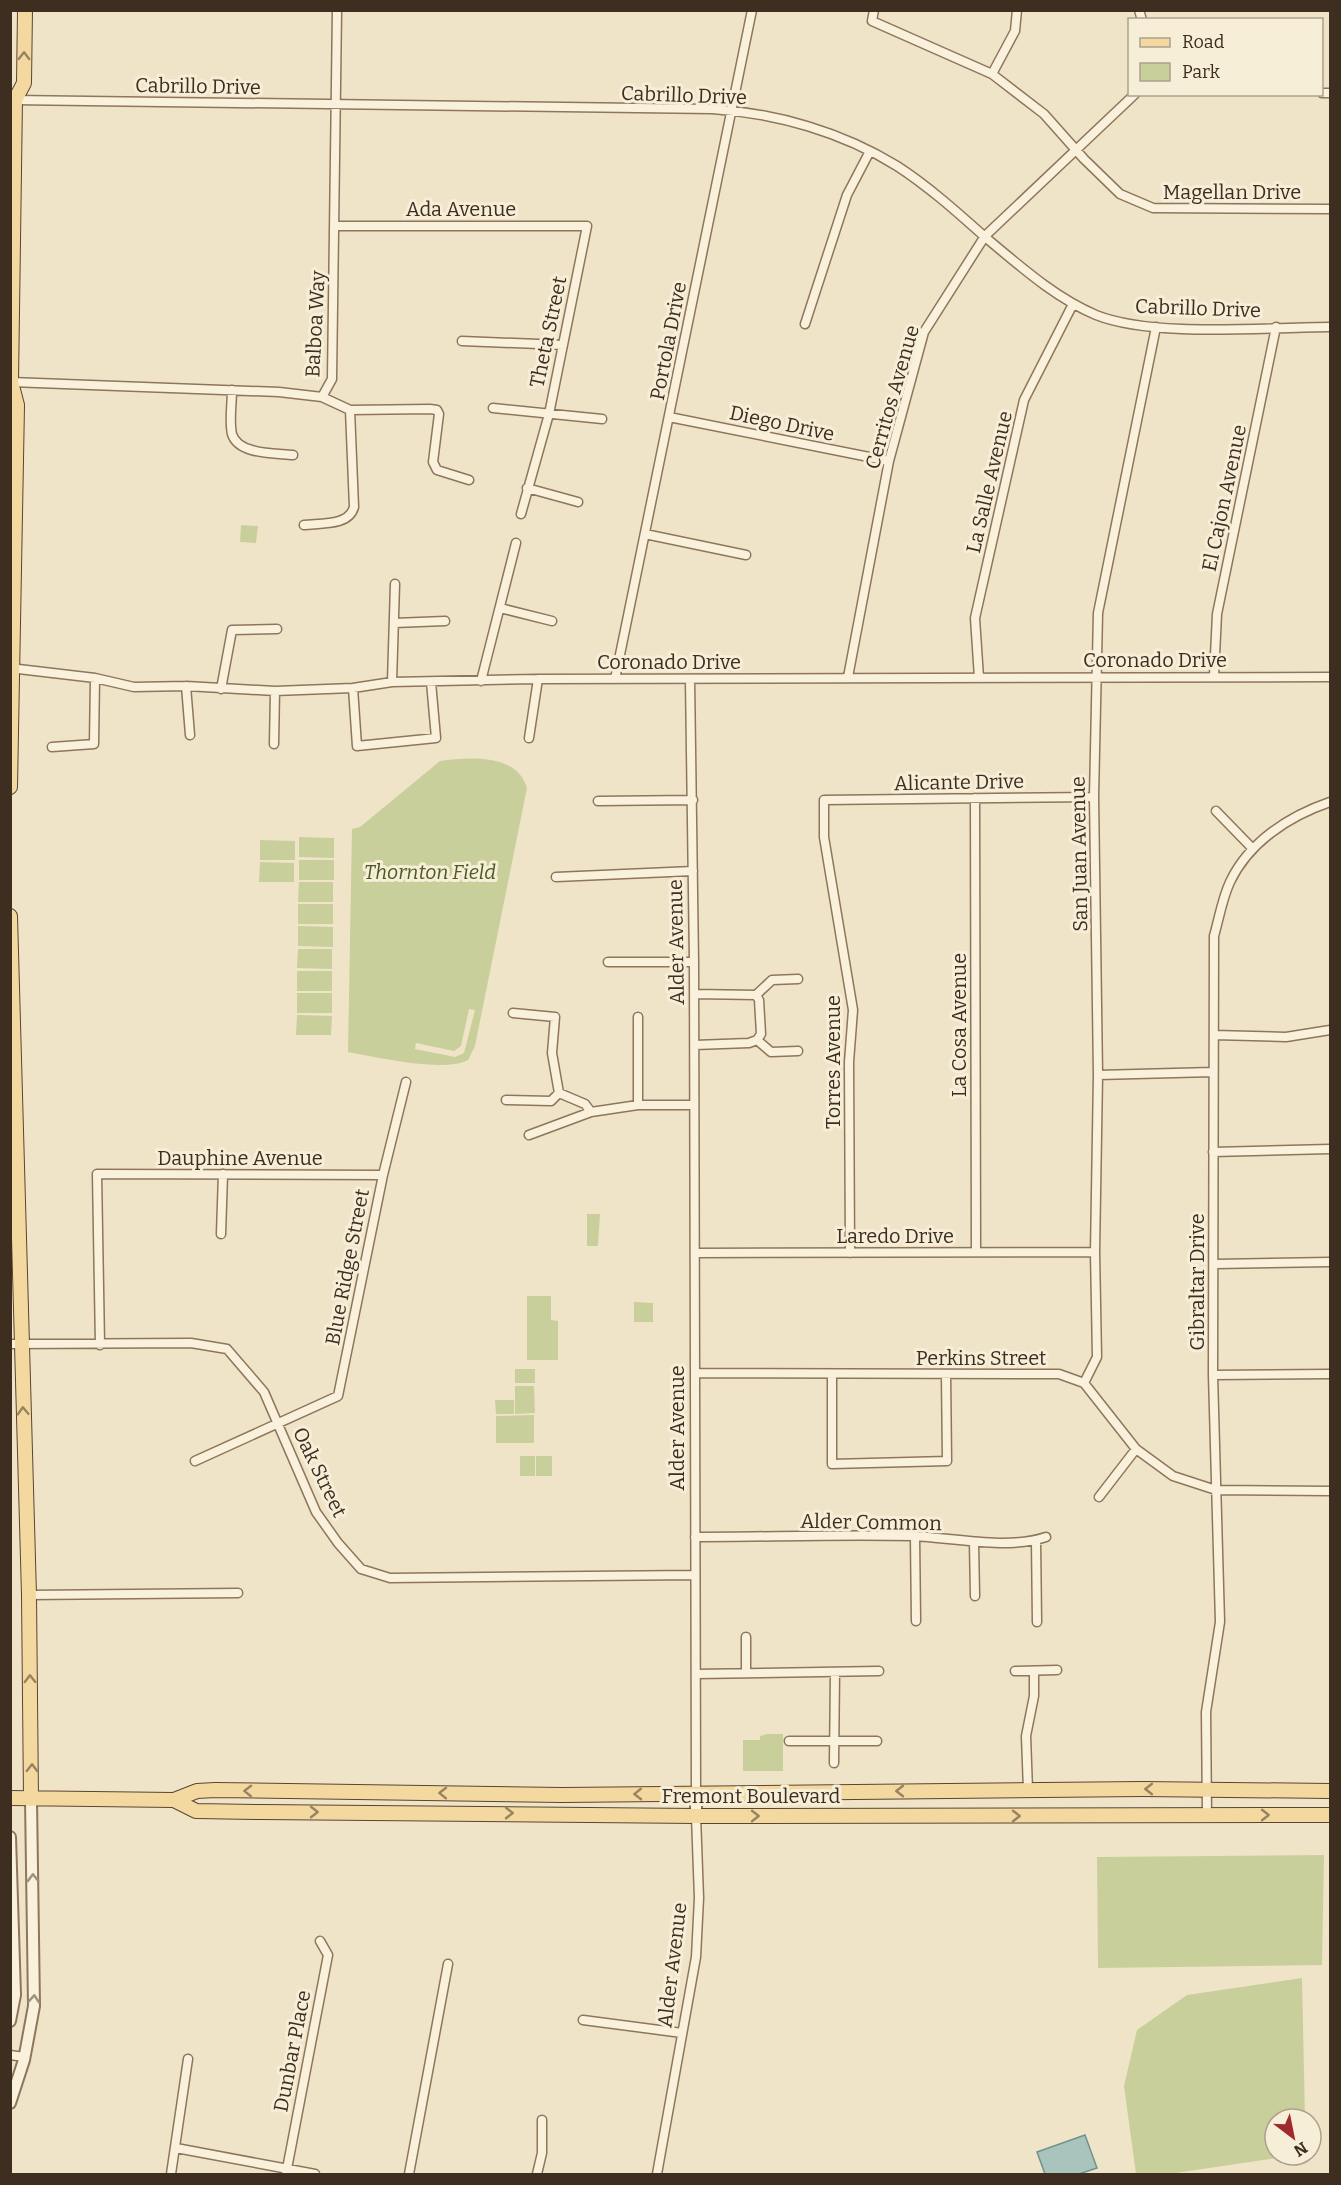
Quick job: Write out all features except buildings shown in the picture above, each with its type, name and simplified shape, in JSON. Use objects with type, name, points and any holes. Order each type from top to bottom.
[{"type":"main road","points":[[10,787],[17,405],[11,383],[12,98],[24,83],[25,10]]},
{"type":"main road","points":[[10,916],[16,1344],[29,1595],[31,1799]]},
{"type":"main road","name":"Fremont Boulevard","points":[[10,1798],[174,1800],[197,1791],[215,1790],[562,1795],[1028,1790],[1330,1791]]},
{"type":"main road","name":"Fremont Boulevard","points":[[174,1800],[196,1811],[696,1816],[1330,1815]]},
{"type":"street","name":"Balboa Way","points":[[11,383],[231,390],[322,397],[332,379],[337,10]]},
{"type":"street","name":"Portola Drive","points":[[615,679],[752,10]]},
{"type":"street","name":"Magellan Drive","points":[[874,10],[872,21],[992,74],[1044,114],[1120,194],[1153,208],[1330,209]]},
{"type":"street","points":[[992,74],[1015,31],[1017,10]]},
{"type":"street","name":"Cerritos Avenue","points":[[848,677],[889,461],[924,332],[985,236],[1133,96]]},
{"type":"street","name":"Cabrillo Drive","points":[[12,98],[731,110],[811,127],[870,151],[921,183],[1046,286],[1098,315],[1127,323],[1156,327],[1330,327]]},
{"type":"street","points":[[805,324],[847,195],[870,151]]},
{"type":"street","name":"Ada Avenue","points":[[335,226],[587,226]]},
{"type":"street","name":"Theta Street","points":[[521,514],[549,414],[587,226]]},
{"type":"street","name":"La Salle Avenue","points":[[979,678],[975,618],[1024,400],[1073,303]]},
{"type":"street","name":"San Juan Avenue","points":[[1084,1383],[1097,1357],[1095,1252],[1098,1075],[1094,797],[1098,613],[1156,327]]},
{"type":"street","name":"El Cajon Avenue","points":[[1214,676],[1217,614],[1276,327]]},
{"type":"street","points":[[462,341],[562,345]]},
{"type":"street","points":[[231,390],[232,435],[238,443],[248,449],[293,455]]},
{"type":"street","points":[[322,397],[350,410],[437,410],[433,462],[437,470],[469,480]]},
{"type":"street","points":[[493,408],[602,419]]},
{"type":"street","points":[[304,525],[346,520],[352,514],[354,507],[350,410]]},
{"type":"street","name":"Diego Drive","points":[[669,417],[889,461]]},
{"type":"street","points":[[527,488],[578,502]]},
{"type":"street","points":[[645,534],[746,555]]},
{"type":"street","points":[[481,681],[516,543]]},
{"type":"street","points":[[392,681],[395,584]]},
{"type":"street","points":[[500,609],[552,621]]},
{"type":"street","points":[[394,623],[445,621]]},
{"type":"street","points":[[221,689],[232,630],[277,629]]},
{"type":"street","name":"Coronado Drive","points":[[12,668],[95,678],[134,687],[186,686],[274,691],[353,688],[392,681],[538,679],[1330,677]]},
{"type":"street","points":[[51,747],[94,744],[95,678]]},
{"type":"street","name":"Alder Avenue","points":[[657,2175],[698,1937],[693,1105],[695,1045],[690,678]]},
{"type":"street","points":[[529,738],[538,679]]},
{"type":"street","points":[[353,688],[357,746],[436,738],[431,682]]},
{"type":"street","points":[[186,686],[190,735]]},
{"type":"street","points":[[274,691],[274,744]]},
{"type":"street","name":"Alicante Drive","points":[[824,800],[1094,797]]},
{"type":"street","name":"La Cosa Avenue","points":[[975,798],[976,1252]]},
{"type":"street","points":[[598,801],[693,800]]},
{"type":"street","name":"Torres Avenue","points":[[824,800],[824,837],[853,1010],[849,1062],[850,1253]]},
{"type":"street","name":"Gibraltar Drive","points":[[1207,1815],[1206,1712],[1220,1622],[1213,1375],[1214,936],[1229,884],[1239,866],[1253,849],[1288,820],[1330,802]]},
{"type":"street","points":[[1216,811],[1253,849]]},
{"type":"street","points":[[556,877],[693,871]]},
{"type":"street","points":[[608,962],[694,962]]},
{"type":"street","points":[[694,994],[756,995],[772,980],[798,979]]},
{"type":"street","points":[[756,995],[759,1000],[760,1034],[757,1040]]},
{"type":"street","points":[[513,1013],[555,1017],[552,1053],[559,1093]]},
{"type":"street","points":[[638,1017],[638,1105]]},
{"type":"street","points":[[1214,1035],[1286,1037],[1330,1030]]},
{"type":"street","points":[[695,1045],[757,1040],[771,1052],[798,1051]]},
{"type":"street","points":[[1098,1075],[1213,1072]]},
{"type":"street","name":"Blue Ridge Street","points":[[278,1423],[338,1396],[383,1175],[406,1082]]},
{"type":"street","points":[[506,1100],[551,1101],[559,1093]]},
{"type":"street","points":[[559,1093],[585,1104],[591,1112]]},
{"type":"street","points":[[529,1135],[591,1112],[638,1105],[693,1105]]},
{"type":"street","points":[[1213,1152],[1330,1149]]},
{"type":"street","name":"Dauphine Avenue","points":[[100,1345],[97,1174],[383,1175]]},
{"type":"street","points":[[221,1234],[223,1174]]},
{"type":"street","name":"Laredo Drive","points":[[695,1253],[1095,1252]]},
{"type":"street","points":[[1215,1264],[1330,1262]]},
{"type":"street","name":"Oak Street","points":[[16,1344],[191,1343],[227,1349],[264,1392],[316,1512],[345,1552],[361,1569],[373,1575],[390,1578],[695,1575]]},
{"type":"street","name":"Perkins Street","points":[[696,1373],[1059,1374],[1084,1383]]},
{"type":"street","points":[[832,1374],[832,1464],[947,1461],[946,1375]]},
{"type":"street","points":[[1213,1375],[1330,1374]]},
{"type":"street","points":[[1084,1383],[1136,1449],[1173,1476],[1216,1490],[1330,1491]]},
{"type":"street","points":[[195,1461],[278,1423]]},
{"type":"street","points":[[1099,1497],[1136,1449]]},
{"type":"street","points":[[915,1536],[916,1621]]},
{"type":"street","name":"Alder Common","points":[[695,1538],[915,1536],[974,1542],[1036,1540],[1046,1537]]},
{"type":"street","points":[[1036,1540],[1037,1622]]},
{"type":"street","points":[[974,1542],[975,1596]]},
{"type":"street","points":[[29,1595],[238,1593]]},
{"type":"street","points":[[746,1637],[746,1673]]},
{"type":"street","points":[[1015,1671],[1057,1670]]},
{"type":"street","points":[[696,1674],[879,1671]]},
{"type":"street","points":[[1028,1790],[1026,1736],[1034,1696],[1034,1671]]},
{"type":"street","points":[[834,1763],[835,1672]]},
{"type":"street","points":[[789,1741],[877,1741]]},
{"type":"street","points":[[10,2103],[24,2057],[34,2006],[31,1799]]},
{"type":"street","points":[[10,1837],[15,1995],[10,2021]]},
{"type":"street","name":"Dunbar Place","points":[[286,2172],[327,1954],[320,1941]]},
{"type":"street","points":[[410,2175],[448,1964]]},
{"type":"street","points":[[583,2020],[682,2033]]},
{"type":"street","points":[[10,2055],[24,2057]]},
{"type":"street","points":[[171,2175],[188,2059]]},
{"type":"street","points":[[537,2175],[542,2152],[542,2120]]},
{"type":"street","points":[[176,2148],[286,2172],[315,2175]]},
{"type":"green space","points":[[241,525],[258,526],[256,543],[240,542]]},
{"type":"green space","name":"Thornton Field","points":[[491,760],[513,768],[522,777],[527,788],[475,1046],[468,1060],[457,1064],[427,1064],[348,1052],[352,829],[360,827],[440,761]],"holes":[[[469,1009],[475,1010],[464,1053],[455,1057],[415,1049],[416,1043],[454,1051],[461,1046]]]},
{"type":"green space","points":[[299,837],[334,838],[334,858],[299,857]]},
{"type":"green space","points":[[260,840],[295,841],[295,860],[260,860]]},
{"type":"green space","points":[[299,860],[334,860],[334,880],[299,880]]},
{"type":"green space","points":[[260,862],[294,863],[294,882],[259,882]]},
{"type":"green space","points":[[299,882],[333,882],[333,902],[298,902]]},
{"type":"green space","points":[[298,904],[333,904],[333,924],[298,924]]},
{"type":"green space","points":[[298,926],[333,927],[333,947],[298,946]]},
{"type":"green space","points":[[298,949],[332,949],[332,969],[297,968]]},
{"type":"green space","points":[[297,971],[332,971],[332,991],[297,991]]},
{"type":"green space","points":[[297,993],[332,993],[332,1013],[297,1013]]},
{"type":"green space","points":[[297,1015],[332,1016],[331,1035],[296,1035]]},
{"type":"green space","points":[[587,1214],[600,1214],[598,1246],[587,1246]]},
{"type":"green space","points":[[527,1296],[551,1296],[551,1320],[558,1321],[558,1360],[527,1360]]},
{"type":"green space","points":[[634,1302],[653,1303],[653,1322],[634,1322]]},
{"type":"green space","points":[[515,1369],[535,1369],[535,1383],[515,1383]]},
{"type":"green space","points":[[515,1386],[534,1386],[535,1413],[515,1414]]},
{"type":"green space","points":[[495,1400],[514,1400],[514,1414],[496,1414]]},
{"type":"green space","points":[[534,1415],[534,1443],[496,1443],[496,1416]]},
{"type":"green space","points":[[520,1456],[535,1456],[535,1476],[520,1476]]},
{"type":"green space","points":[[536,1456],[552,1456],[552,1476],[536,1476]]},
{"type":"green space","points":[[783,1734],[783,1771],[743,1771],[743,1740],[760,1740],[760,1736]]},
{"type":"green space","points":[[1324,1855],[1322,1965],[1098,1968],[1097,1857]]},
{"type":"green space","points":[[1302,1978],[1305,2107],[1263,2107],[1263,2160],[1169,2174],[1136,2174],[1124,2086],[1137,2030],[1187,1995]]},
{"type":"water","points":[[1085,2135],[1097,2168],[1079,2174],[1045,2174],[1037,2152]]}]
